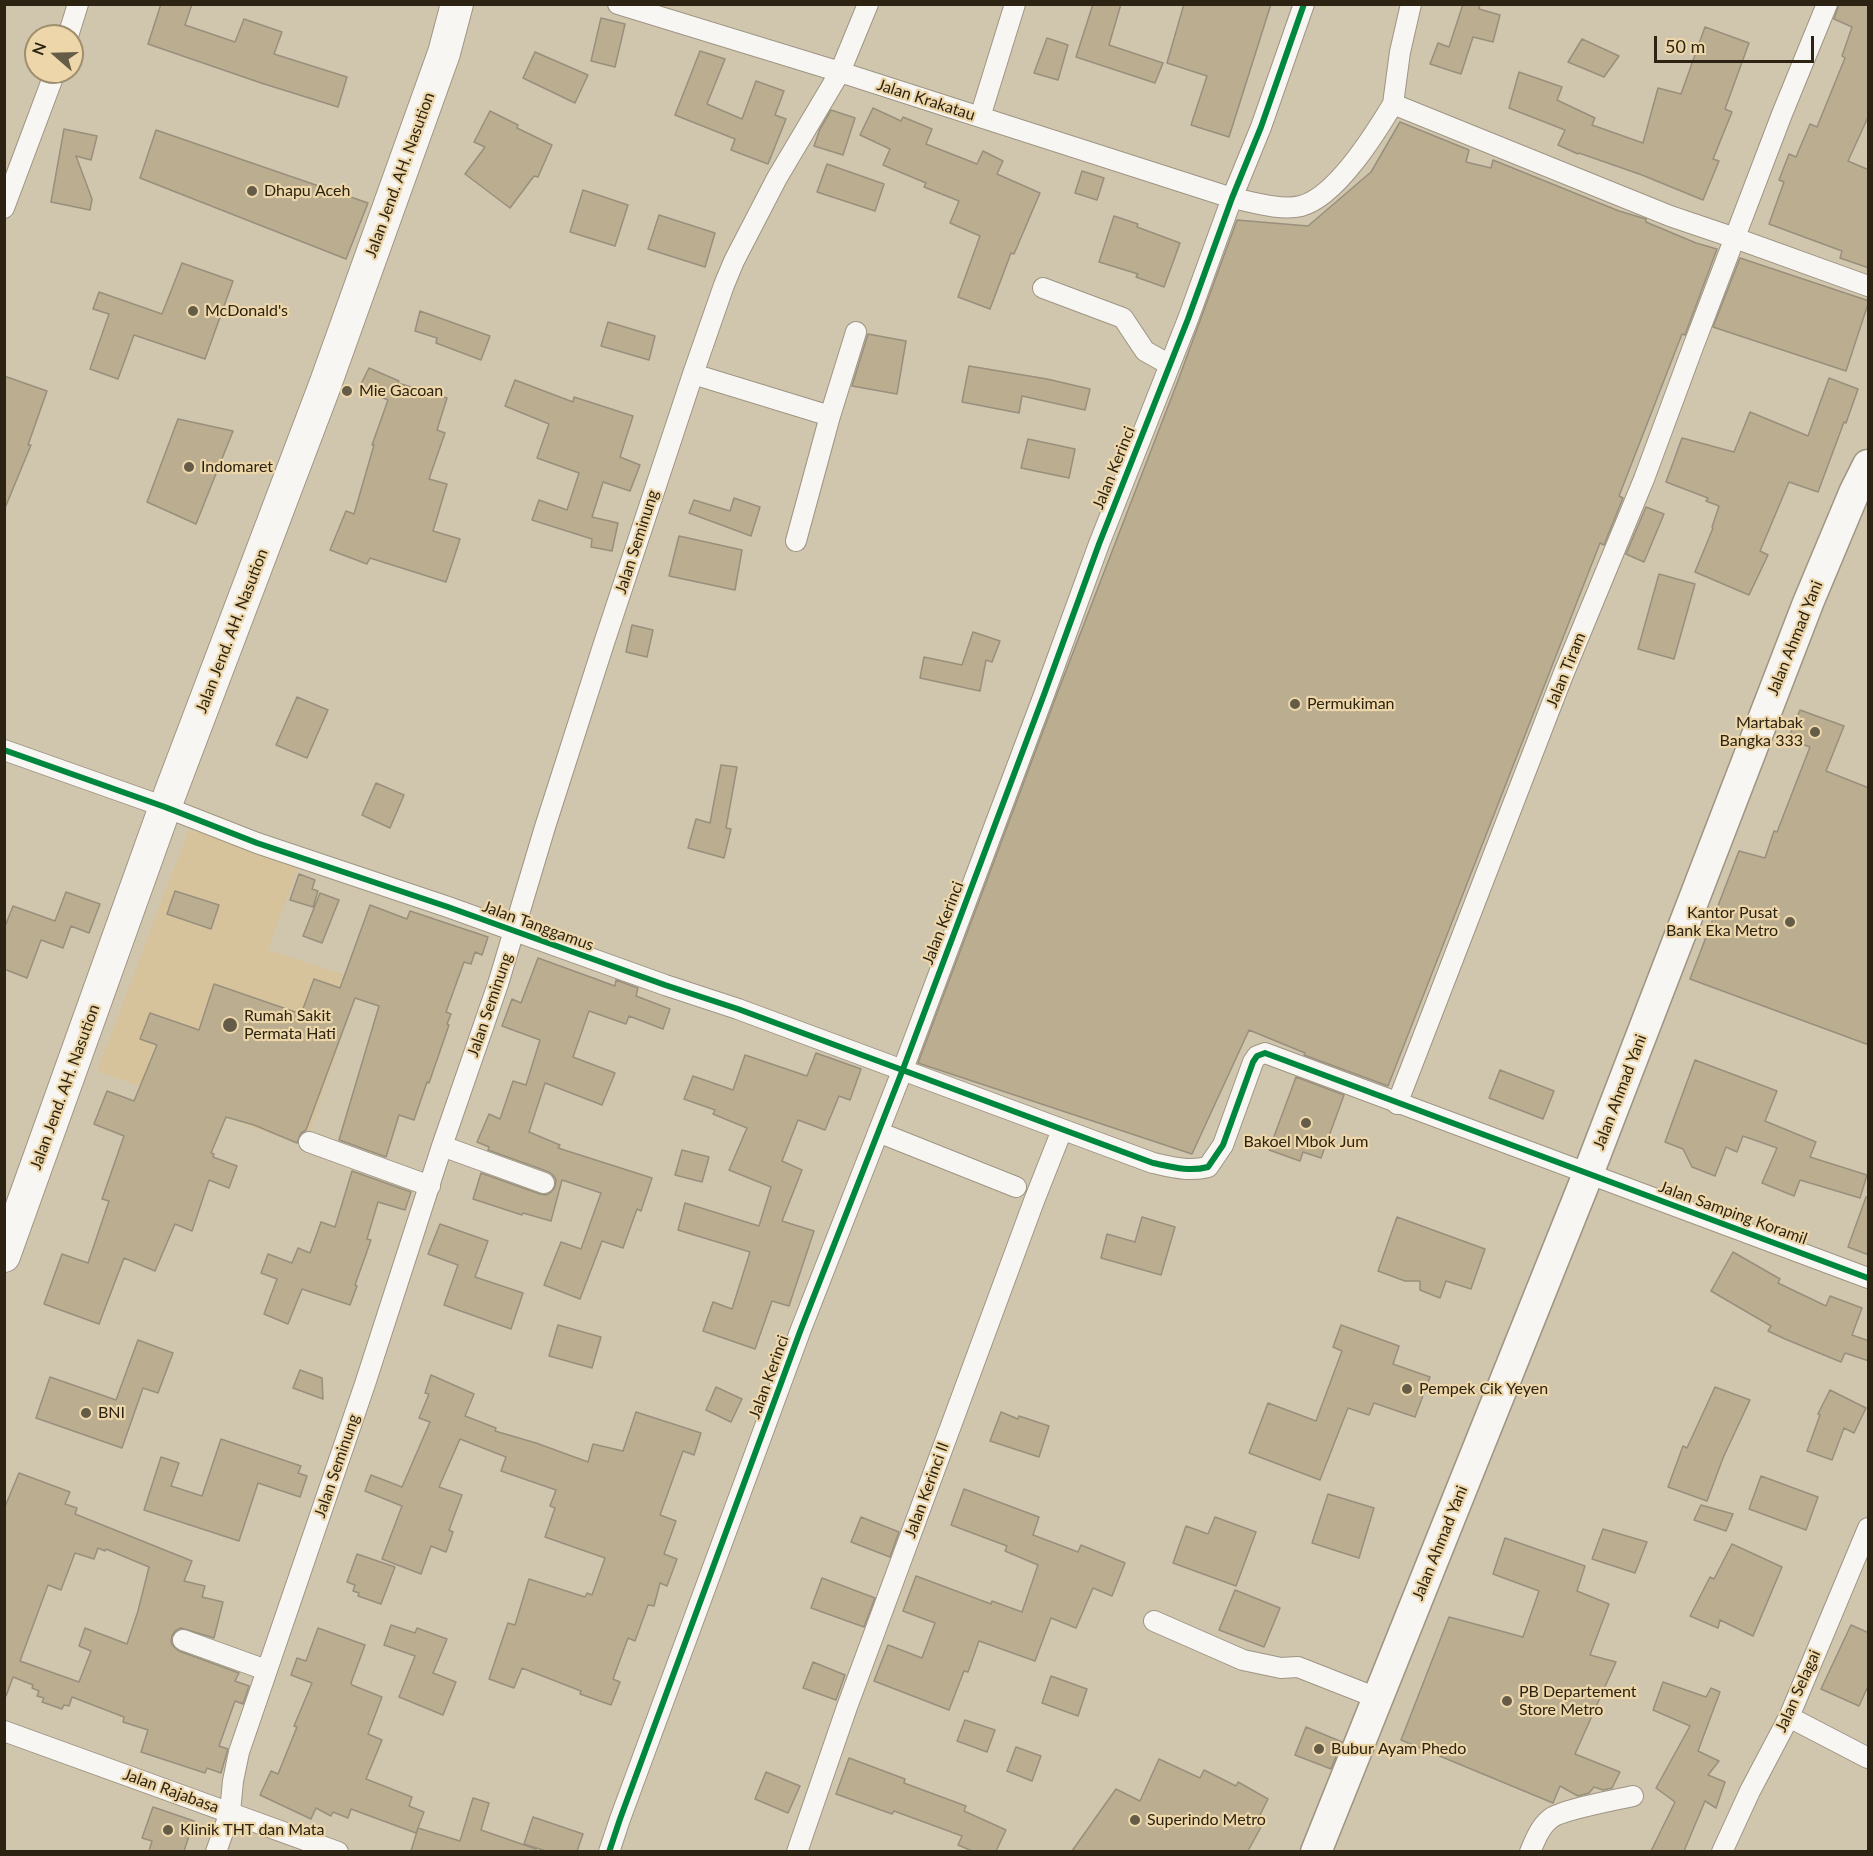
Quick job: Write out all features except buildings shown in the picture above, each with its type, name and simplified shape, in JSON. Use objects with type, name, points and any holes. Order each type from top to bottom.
[{"type":"highway","name":"Jalan Jend. AH. Nasution","points":[[4,1256],[165,807],[325,385],[444,53],[457,4]]},
{"type":"main road","name":"Jalan Ahmad Yani","points":[[1316,1851],[1588,1174],[1808,603],[1854,493],[1869,465]]},
{"type":"street","points":[[72,24],[78,4]]},
{"type":"street","name":"Jalan Krakatau","points":[[618,4],[840,72],[1232,198],[1271,206],[1303,206],[1326,192],[1368,144],[1393,104]]},
{"type":"street","name":"Jalan Seminung","points":[[216,1851],[230,1812],[239,1752],[369,1373],[514,932],[545,827],[693,374],[734,261],[777,178],[840,72],[868,4]]},
{"type":"street","points":[[980,117],[1015,4]]},
{"type":"street","name":"Jalan Kerinci","points":[[609,1851],[801,1329],[903,1069],[1099,544],[1261,127],[1304,4]]},
{"type":"street","points":[[1411,4],[1400,52],[1393,104],[1670,216],[1869,286]]},
{"type":"street","name":"Jalan Tiram","points":[[1397,1104],[1563,675],[1644,479],[1782,114],[1827,4]]},
{"type":"street","points":[[4,208],[50,84]]},
{"type":"street","points":[[1043,288],[1123,318],[1145,351],[1170,365]]},
{"type":"street","points":[[796,541],[830,416],[856,332]]},
{"type":"street","points":[[693,374],[830,416]]},
{"type":"street","name":"Jalan Tanggamus","points":[[4,750],[165,807],[257,843],[448,907],[738,1009],[1153,1163],[1185,1170],[1208,1167],[1223,1145],[1253,1062],[1257,1056],[1264,1053],[1397,1104]]},
{"type":"street","name":"Jalan Samping Koramil","points":[[1397,1104],[1869,1278]]},
{"type":"street","name":"Jalan Kerinci II","points":[[797,1851],[847,1707],[1062,1130]]},
{"type":"street","points":[[878,1132],[1016,1187]]},
{"type":"street","points":[[309,1142],[430,1186]]},
{"type":"street","points":[[442,1146],[544,1183]]},
{"type":"street","name":"Jalan Selagai","points":[[1722,1851],[1789,1717],[1869,1528]]},
{"type":"street","points":[[1154,1621],[1243,1660],[1274,1667],[1298,1667],[1377,1698]]},
{"type":"street","points":[[183,1640],[267,1670]]},
{"type":"street","points":[[1789,1717],[1869,1758]]},
{"type":"street","name":"Jalan Rajabasa","points":[[4,1731],[338,1851]]},
{"type":"street","points":[[1530,1851],[1537,1835],[1550,1818],[1633,1796]]},
{"type":"shaded area","name":"Rumah Sakit Permata Hati","points":[[190,827],[299,865],[268,950],[361,980],[305,1146],[97,1071]]},
{"type":"cycle path","points":[[609,1852],[801,1329],[903,1069],[1099,544],[1261,127],[1304,4]]},
{"type":"cycle path","points":[[4,750],[165,807],[257,843],[448,907],[738,1009],[1153,1163],[1187,1169],[1208,1167],[1223,1145],[1253,1062],[1257,1056],[1265,1053],[1868,1278]]},
{"type":"place","name":"Dhapu Aceh","points":[[252,191]]},
{"type":"place","name":"McDonald's","points":[[193,311]]},
{"type":"place","name":"Mie Gacoan","points":[[347,391]]},
{"type":"place","name":"Indomaret","points":[[189,467]]},
{"type":"place","name":"Permukiman","points":[[1295,704]]},
{"type":"place","name":"Martabak Bangka 333","points":[[1815,732]]},
{"type":"place","name":"Kantor Pusat Bank Eka Metro","points":[[1790,922]]},
{"type":"place","name":"Rumah Sakit Permata Hati","points":[[230,1025]]},
{"type":"place","name":"Bakoel Mbok Jum","points":[[1306,1123]]},
{"type":"place","name":"Pempek Cik Yeyen","points":[[1407,1389]]},
{"type":"place","name":"BNI","points":[[86,1413]]},
{"type":"place","name":"PB Departement Store Metro","points":[[1507,1701]]},
{"type":"place","name":"Bubur Ayam Phedo","points":[[1319,1749]]},
{"type":"place","name":"Superindo Metro","points":[[1135,1820]]},
{"type":"place","name":"Klinik THT dan Mata","points":[[168,1830]]}]
